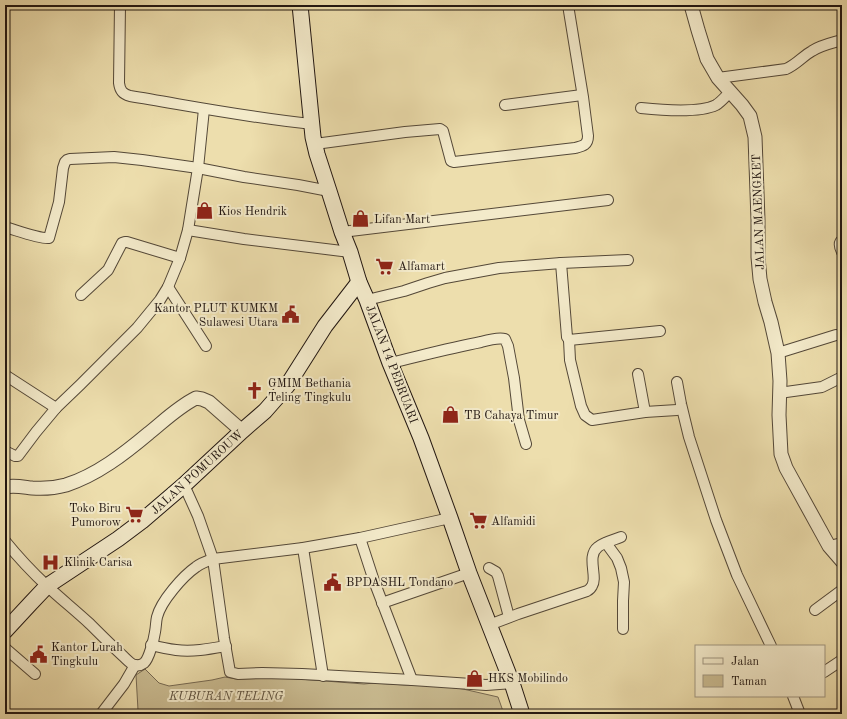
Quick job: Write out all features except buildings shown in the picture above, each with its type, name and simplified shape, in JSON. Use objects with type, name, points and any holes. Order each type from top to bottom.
[{"type":"main road","name":"JALAN 14 PEBRUARI","points":[[300,5],[312,124],[317,154],[359,282],[390,364],[421,438],[469,573],[512,683],[522,714]]},
{"type":"main road","name":"JALAN POMUROUW","points":[[5,631],[47,586],[112,543],[142,521],[265,411],[277,398],[297,371],[326,326],[359,282]]},
{"type":"main road","points":[[340,307],[368,303]]},
{"type":"street","points":[[120,5],[119,87],[127,96],[282,121],[312,124]]},
{"type":"street","points":[[315,144],[440,129],[443,131],[451,161],[454,162],[576,148],[585,145],[588,140],[568,5]]},
{"type":"street","name":"JALAN MAENGKET","points":[[691,5],[707,59],[718,78],[742,104],[750,116],[753,126],[755,137],[759,272],[778,353],[780,381],[779,415],[782,461],[829,546],[842,561]]},
{"type":"street","points":[[718,78],[786,69],[791,67],[812,51],[842,40]]},
{"type":"street","points":[[641,108],[679,110],[703,109],[720,102],[730,92]]},
{"type":"street","points":[[505,104],[582,95]]},
{"type":"street","points":[[5,451],[14,456],[18,456],[56,408],[131,335],[160,300],[168,287],[180,258],[188,230],[198,168],[204,108]]},
{"type":"street","points":[[5,227],[32,235],[49,238],[59,202],[63,168],[67,160],[114,157],[142,160],[198,168],[329,191]]},
{"type":"street","points":[[342,232],[608,200]]},
{"type":"street","points":[[188,230],[244,239],[350,252]]},
{"type":"street","points":[[842,240],[839,245],[842,252]]},
{"type":"street","points":[[81,295],[108,270],[122,243],[127,242],[180,258]]},
{"type":"street","points":[[368,303],[432,281],[499,268],[628,260]]},
{"type":"street","points":[[561,263],[570,360],[581,406],[585,415],[592,420],[645,412],[677,410]]},
{"type":"street","points":[[168,287],[206,346]]},
{"type":"street","points":[[569,340],[660,331]]},
{"type":"street","points":[[778,353],[836,335]]},
{"type":"street","points":[[390,364],[459,346],[498,338],[505,339],[510,359],[519,420],[526,444]]},
{"type":"street","points":[[638,374],[645,412]]},
{"type":"street","points":[[5,375],[56,408]]},
{"type":"street","points":[[779,394],[822,387],[842,376]]},
{"type":"street","points":[[678,382],[681,404],[689,437],[716,520],[737,575],[771,645]]},
{"type":"street","points":[[5,487],[18,486],[46,488],[65,485],[95,472],[110,463],[174,412],[196,398],[209,402],[242,431]]},
{"type":"street","points":[[184,485],[198,516],[213,559],[230,672],[236,674],[269,673],[486,685],[512,683]]},
{"type":"street","points":[[5,541],[47,586],[90,624],[107,642],[129,662],[138,665],[143,664],[145,661],[155,631],[159,612],[179,583],[197,566],[213,559],[303,548],[360,538],[450,518]]},
{"type":"street","points":[[489,625],[590,589],[593,586],[592,562],[594,552],[597,548],[606,543],[621,537]]},
{"type":"street","points":[[360,538],[382,603],[412,680]]},
{"type":"street","points":[[606,543],[617,558],[624,582],[623,629]]},
{"type":"street","points":[[829,546],[842,543]]},
{"type":"street","points":[[303,548],[323,676]]},
{"type":"street","points":[[489,568],[496,572],[498,576],[509,617]]},
{"type":"street","points":[[382,603],[469,573]]},
{"type":"street","points":[[815,610],[842,590]]},
{"type":"street","points":[[151,645],[177,650],[193,651],[226,646]]},
{"type":"street","points":[[5,648],[34,674]]},
{"type":"street","points":[[825,671],[842,660]]},
{"type":"street","points":[[101,714],[124,684],[135,665]]},
{"type":"street","points":[[793,697],[800,714]]},
{"type":"green space","name":"KUBURAN TELING","points":[[145,669],[159,683],[169,686],[225,677],[236,679],[286,678],[364,684],[434,685],[463,689],[498,697],[504,714],[136,714],[138,710],[136,675]]},
{"type":"place","name":"Kios Hendrik","points":[[205,211]]},
{"type":"place","name":"Lifan Mart","points":[[361,219]]},
{"type":"place","name":"Alfamart","points":[[385,266]]},
{"type":"place","name":"Kantor PLUT KUMKM Sulawesi Utara","points":[[291,315]]},
{"type":"place","name":"GMIM Bethania Teling Tingkulu","points":[[255,390]]},
{"type":"place","name":"TB Cahaya Timur","points":[[451,415]]},
{"type":"place","name":"Toko Biru Pumorow","points":[[134,515]]},
{"type":"place","name":"Alfamidi","points":[[478,521]]},
{"type":"place","name":"Klinik Carisa","points":[[51,562]]},
{"type":"place","name":"BPDASHL Tondano","points":[[333,582]]},
{"type":"place","name":"Kantor Lurah Tingkulu","points":[[38,654]]},
{"type":"place","name":"HKS Mobilindo","points":[[475,678]]}]
